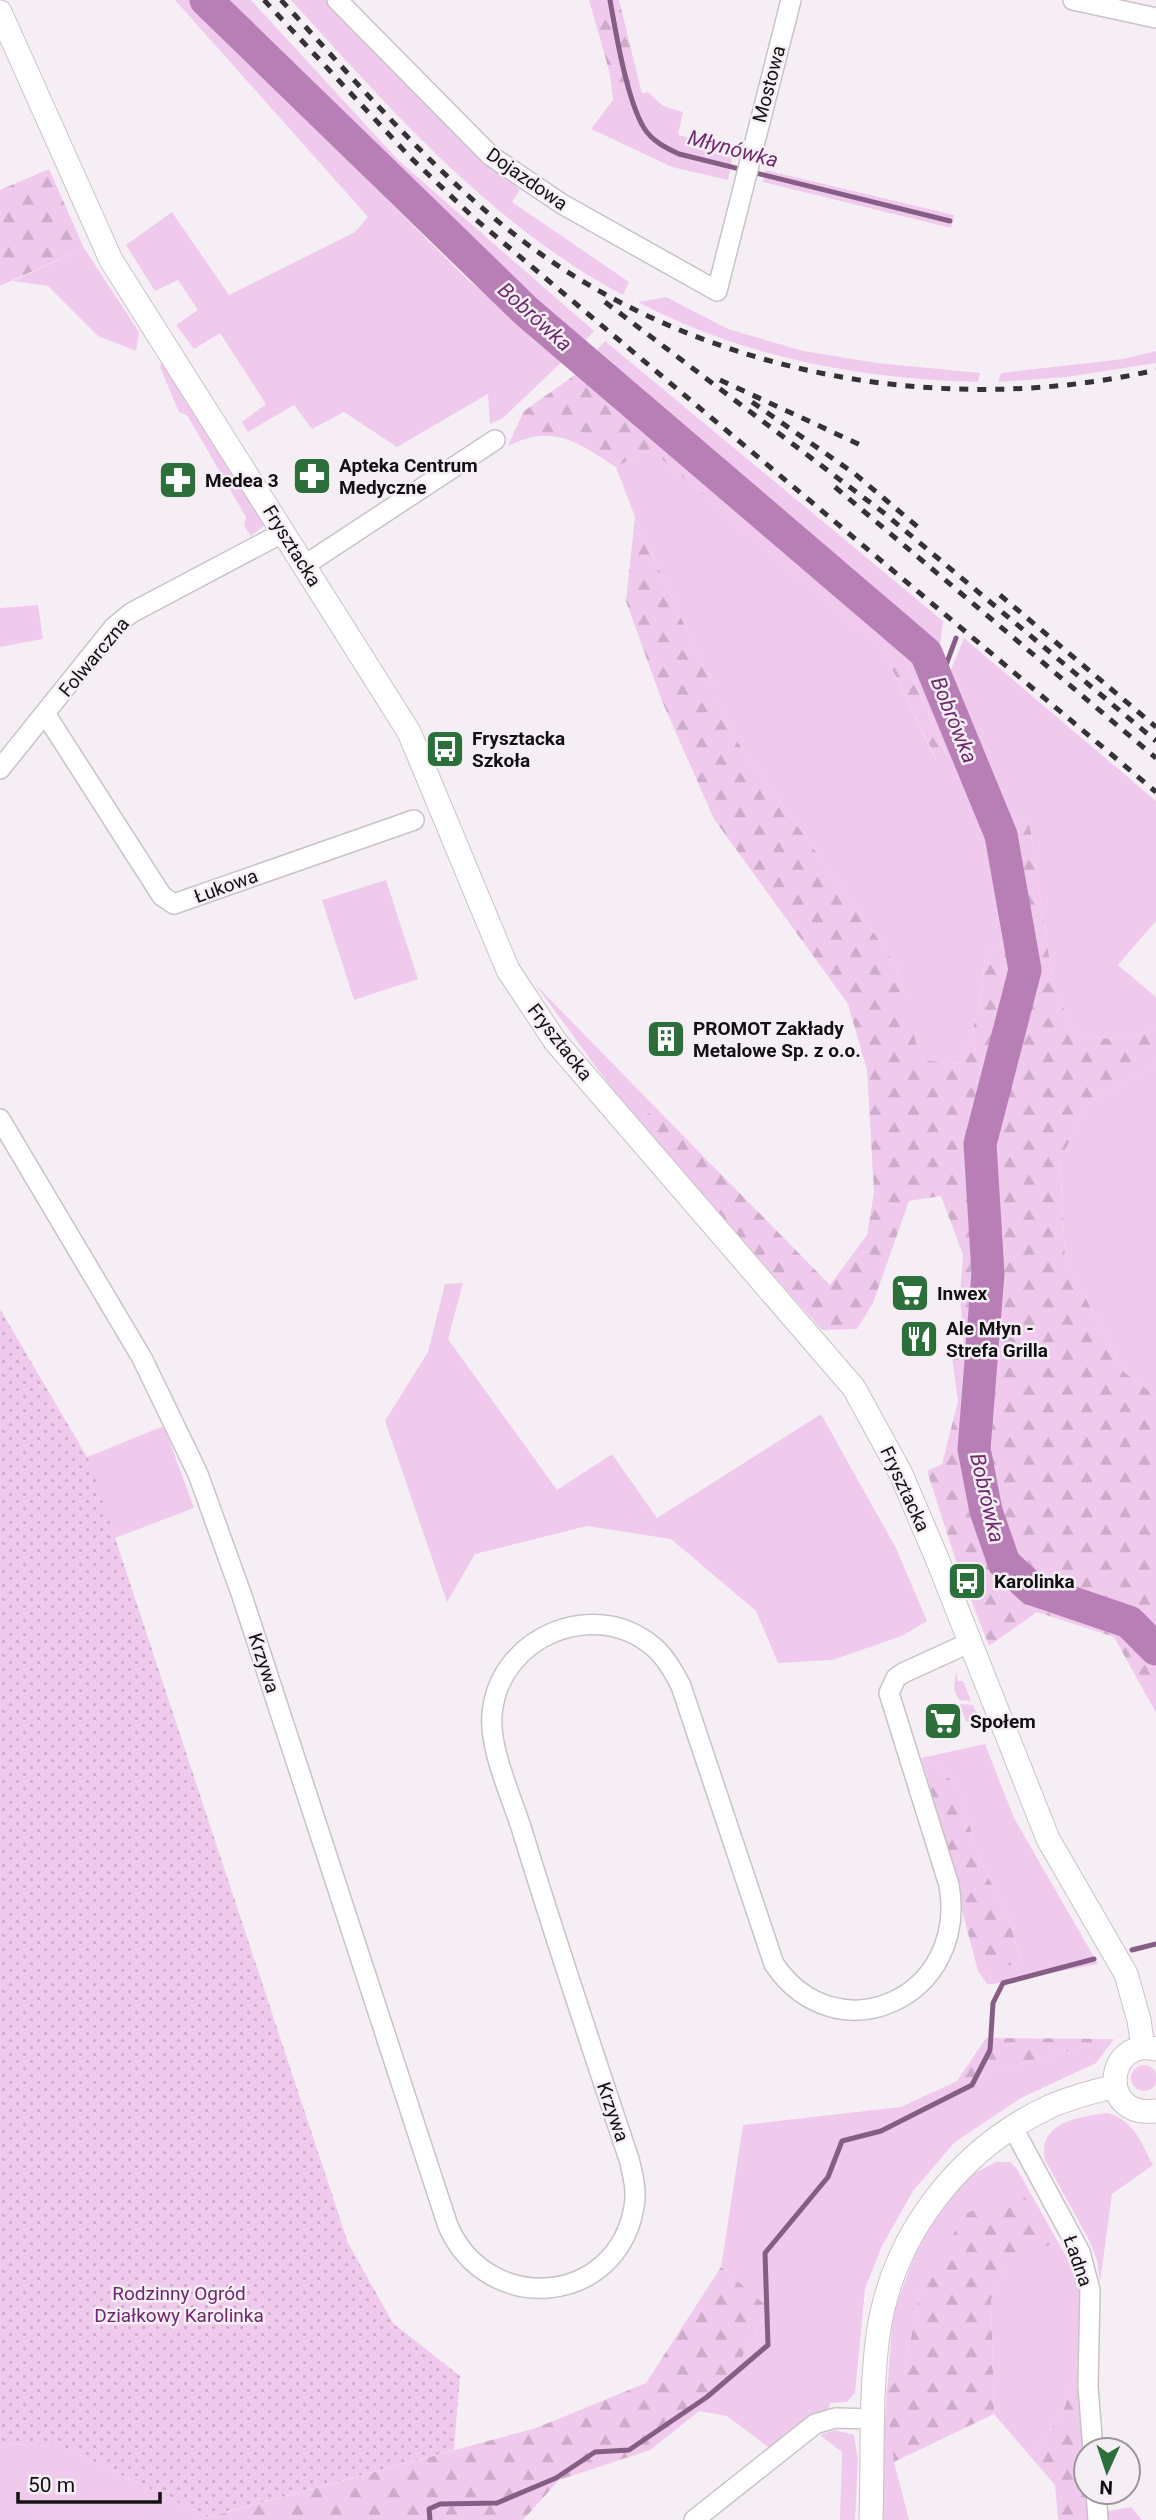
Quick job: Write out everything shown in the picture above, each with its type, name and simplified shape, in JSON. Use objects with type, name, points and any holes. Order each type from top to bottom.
[{"type":"street","name":"Dojazdowa","points":[[337,0],[491,156],[562,204],[716,291]]},
{"type":"street","name":"Mostowa","points":[[716,291],[791,0]]},
{"type":"street","points":[[1073,0],[1156,19]]},
{"type":"street","name":"Frysztacka","points":[[0,12],[111,260],[409,732],[508,970],[555,1041],[854,1388],[901,1474],[971,1642],[1048,1839],[1126,1974],[1149,2049]]},
{"type":"street","points":[[305,565],[495,440]]},
{"type":"street","name":"Folwarczna","points":[[0,769],[114,627],[131,613],[284,532]]},
{"type":"street","name":"Łukowa","points":[[46,715],[162,895],[174,904],[414,820]]},
{"type":"street","name":"Krzywa","points":[[0,1119],[142,1358],[198,1474],[250,1623],[449,2226],[464,2254],[499,2282],[513,2287],[550,2288],[568,2285],[594,2271],[607,2261],[624,2238],[635,2193],[629,2159],[553,1931],[492,1731],[497,1688],[513,1660],[548,1634],[589,1624],[620,1628],[658,1651],[681,1686],[774,1964],[788,1982],[807,1996],[833,2006],[862,2009],[897,2000],[927,1978],[942,1956],[952,1919],[949,1885],[890,1693],[896,1678],[903,1673],[971,1642]]},
{"type":"street","points":[[1149,2049],[1124,2057],[1115,2075],[1115,2086],[1126,2105],[1135,2110],[1156,2111]]},
{"type":"street","points":[[871,2520],[878,2335],[889,2287],[902,2255],[941,2190],[967,2162],[1013,2128],[1051,2106],[1115,2086]]},
{"type":"street","name":"Ładna","points":[[1013,2128],[1080,2252],[1090,2290],[1088,2386],[1092,2436]]},
{"type":"street","points":[[694,2520],[815,2424],[835,2418],[874,2419]]},
{"type":"green space","points":[[175,0],[203,0],[353,166],[466,278],[564,360],[503,418],[490,424],[488,394],[397,447],[344,412],[312,429],[294,405],[248,432],[242,422],[266,404],[220,333],[194,349],[176,325],[198,310],[178,280],[155,291],[126,245],[172,212],[229,295],[355,232],[368,217]]},
{"type":"green space","points":[[221,0],[251,0],[399,161],[594,331],[582,344],[494,271],[337,123]]},
{"type":"green space","points":[[291,0],[326,0],[476,153],[520,190],[512,202],[629,282],[623,295],[529,234],[486,199],[405,123]]},
{"type":"green space","points":[[589,0],[619,0],[642,94],[613,100],[610,74]]},
{"type":"green space","points":[[648,92],[663,106],[683,112],[678,135],[734,147],[728,180],[672,167],[591,129],[613,100]]},
{"type":"green space","points":[[49,169],[84,248],[0,286],[0,190]]},
{"type":"green space","points":[[765,170],[954,215],[951,228],[763,182]]},
{"type":"green space","points":[[84,248],[139,332],[136,351],[98,336],[48,286],[13,281]]},
{"type":"green space","points":[[666,297],[728,329],[803,351],[877,363],[980,373],[978,382],[890,376],[803,362],[719,337],[638,302]]},
{"type":"green space","points":[[605,341],[943,621],[938,662],[919,628],[594,353]]},
{"type":"green space","points":[[1156,351],[1156,363],[1066,377],[998,382],[1001,373],[1123,359]]},
{"type":"green space","points":[[162,360],[265,525],[251,536],[244,526],[246,517],[187,415],[179,412],[160,367]]},
{"type":"green space","points":[[582,370],[896,638],[947,757],[937,761],[883,650],[650,449],[616,467],[564,438],[538,436],[508,446],[524,411]]},
{"type":"green space","points":[[650,449],[883,650],[936,760],[947,756],[896,638],[924,660],[969,773],[997,864],[1014,944],[986,947],[980,1003],[963,1064],[919,1060],[898,967],[739,744],[635,517],[616,467]]},
{"type":"green space","points":[[635,517],[739,744],[898,967],[920,1060],[963,1064],[980,1003],[986,947],[1014,944],[1016,976],[971,1140],[968,1191],[977,1274],[959,1449],[973,1503],[1002,1567],[1032,1598],[1131,1637],[1156,1661],[1156,1713],[1114,1637],[1037,1612],[989,1646],[957,1564],[927,1471],[942,1464],[958,1401],[951,1350],[964,1348],[960,1295],[963,1255],[941,1196],[909,1201],[873,1303],[857,1329],[822,1330],[639,1125],[654,1106],[830,1285],[867,1235],[874,1192],[867,1070],[848,1004],[714,819],[662,701],[626,601]]},
{"type":"green space","points":[[38,605],[43,639],[0,647],[0,608]]},
{"type":"green space","points":[[964,638],[1156,801],[1156,921],[1118,965],[1156,997],[1156,1029],[1122,1039],[1076,1037],[1053,984],[1029,820],[1009,824],[948,677]]},
{"type":"green space","points":[[1029,820],[1053,984],[1076,1037],[1122,1039],[1156,1029],[1156,1063],[1088,1104],[1060,1160],[1065,1258],[1124,1372],[1156,1396],[1156,1634],[1128,1605],[1052,1585],[1011,1558],[991,1495],[984,1441],[997,1312],[990,1140],[1013,1061],[1034,968],[1009,824]]},
{"type":"green space","points":[[386,880],[418,979],[354,1000],[322,900]]},
{"type":"green space","points":[[535,984],[654,1106],[639,1125]]},
{"type":"green space","points":[[1156,1063],[1156,1396],[1124,1372],[1065,1258],[1060,1159],[1088,1104]]},
{"type":"green space","points":[[463,1283],[448,1339],[557,1490],[612,1454],[657,1518],[821,1414],[896,1548],[927,1621],[902,1636],[832,1660],[778,1663],[756,1611],[671,1539],[587,1526],[475,1554],[447,1602],[385,1421],[428,1352],[445,1284]]},
{"type":"green space","name":"Rodzinny Ogród Działkowy Karolinka","points":[[0,1309],[90,1462],[348,2243],[393,2323],[460,2376],[454,2450],[208,2517],[61,2446],[0,2444]]},
{"type":"green space","points":[[164,1426],[194,1508],[115,1538],[87,1457]]},
{"type":"green space","points":[[956,1671],[958,1681],[963,1681],[971,1701],[959,1700],[954,1689]]},
{"type":"green space","points":[[960,1704],[973,1705],[985,1731],[982,1731],[976,1719],[966,1722]]},
{"type":"green space","points":[[985,1744],[1014,1818],[1098,1964],[993,1984],[987,1984],[978,1971],[1022,1962],[1009,1920],[980,1860],[958,1787],[935,1765],[925,1770],[921,1758]]},
{"type":"green space","points":[[935,1765],[958,1787],[980,1860],[1009,1920],[1022,1963],[978,1971],[925,1770]]},
{"type":"green space","points":[[986,2038],[1114,2039],[957,2081]]},
{"type":"green space","points":[[1114,2039],[1096,2063],[1021,2098],[955,2142],[913,2191],[882,2246],[865,2289],[855,2393],[847,2402],[830,2403],[828,2412],[771,2449],[727,2416],[699,2411],[722,2392],[769,2309],[721,2267],[743,2125],[901,2107],[957,2081]]},
{"type":"green space","points":[[1144,2065],[1153,2069],[1157,2078],[1153,2087],[1144,2091],[1135,2087],[1131,2078],[1135,2069]]},
{"type":"green space","points":[[1107,2113],[1130,2126],[1153,2165],[1112,2194],[1100,2282],[1097,2260],[1089,2240],[1045,2160],[1044,2147],[1047,2137],[1063,2124]]},
{"type":"green space","points":[[996,2162],[1010,2162],[1017,2169],[1076,2274],[1082,2304],[1077,2366],[1063,2413],[1030,2456],[994,2414],[991,2300],[1006,2265],[921,2288],[904,2373],[894,2462],[909,2520],[877,2520],[893,2314],[920,2241],[959,2181]]},
{"type":"green space","points":[[1023,2194],[1051,2244],[1006,2265],[991,2300],[994,2414],[894,2462],[886,2392],[904,2373],[921,2288],[966,2213]]},
{"type":"green space","points":[[721,2267],[769,2308],[722,2393],[650,2450],[559,2480],[523,2520],[198,2520],[536,2428],[646,2383]]},
{"type":"green space","points":[[1077,2366],[1082,2436],[1072,2436],[1072,2506],[1088,2506],[1089,2520],[1058,2520],[1055,2485],[1030,2456],[1063,2413]]},
{"type":"green space","points":[[835,2430],[854,2435],[858,2460],[855,2520],[840,2520],[842,2452],[820,2435]]},
{"type":"green space","points":[[0,2444],[61,2446],[208,2517],[198,2520],[0,2520]]},
{"type":"green space","points":[[1131,2507],[1142,2520],[1103,2520],[1103,2512]]},
{"type":"waterway","name":"Bobrówka","points":[[206,0],[526,311],[926,653],[1001,835],[1025,970],[980,1144],[988,1273],[974,1449],[986,1511],[1004,1563],[1032,1589],[1129,1622],[1156,1649]]},
{"type":"waterway","name":"Młynówka","points":[[610,0],[632,101],[644,128],[660,144],[679,154],[950,221]]},
{"type":"waterway","name":"Młynówka","points":[[939,684],[956,638]]},
{"type":"waterway","points":[[1132,1950],[1156,1944]]},
{"type":"waterway","points":[[430,2520],[429,2509],[440,2504],[497,2503],[556,2478],[595,2452],[629,2450],[707,2397],[768,2345],[765,2253],[828,2177],[842,2141],[881,2131],[972,2085],[990,2050],[993,2003],[1003,1983],[1094,1959]]},
{"type":"railway","points":[[264,0],[410,157],[474,218],[1156,792]]},
{"type":"railway","points":[[281,0],[389,118],[474,201],[505,227],[575,277],[651,317],[731,349],[814,372],[899,385],[986,389],[1072,384],[1156,370]]},
{"type":"railway","points":[[605,302],[884,513],[1156,741]]},
{"type":"railway","points":[[720,380],[867,448]]},
{"type":"railway","points":[[752,402],[855,474],[919,528]]},
{"type":"railway","points":[[835,487],[1156,758]]},
{"type":"railway","points":[[1000,595],[1156,727]]},
{"type":"place","name":"Apteka Centrum Medyczne","points":[[312,476]]},
{"type":"place","name":"Medea 3","points":[[178,480]]},
{"type":"place","name":"Frysztacka Szkoła","points":[[445,749]]},
{"type":"place","name":"PROMOT Zakłady Metalowe Sp. z o.o.","points":[[666,1039]]},
{"type":"place","name":"Inwex","points":[[910,1293]]},
{"type":"place","name":"Ale Młyn - Strefa Grilla","points":[[919,1339]]},
{"type":"place","name":"Karolinka","points":[[967,1581]]},
{"type":"place","name":"Społem","points":[[943,1721]]}]
